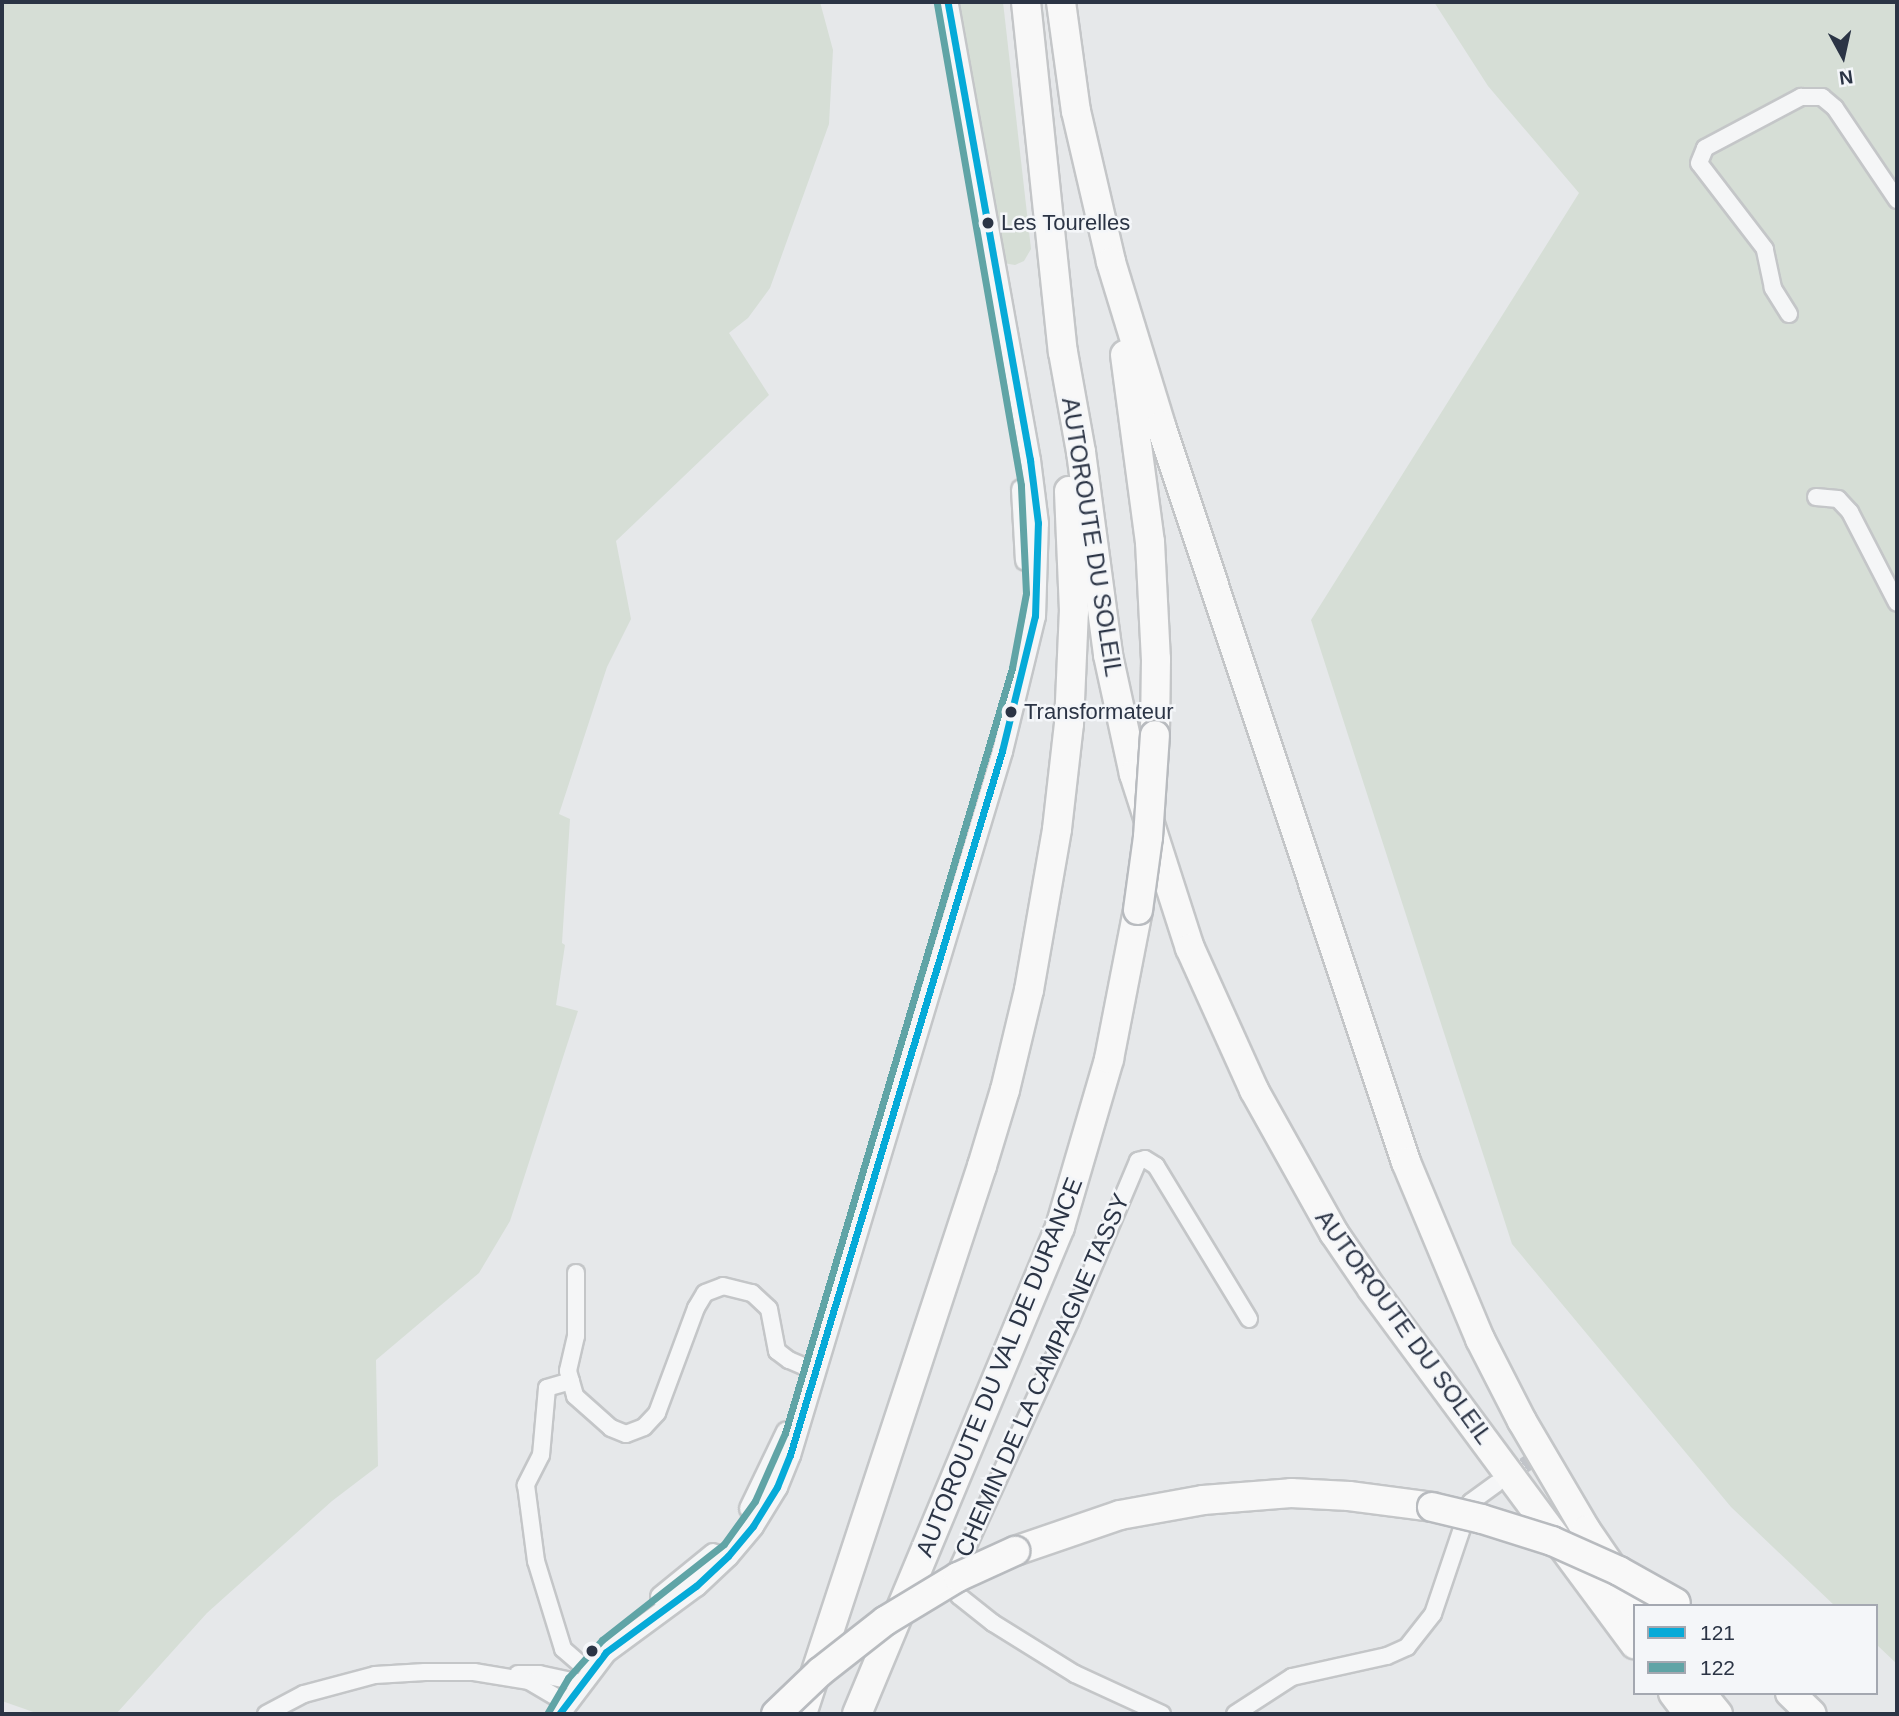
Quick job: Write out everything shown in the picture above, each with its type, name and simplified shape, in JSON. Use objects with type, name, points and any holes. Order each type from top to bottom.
[{"type":"highway","name":"AUTOROUTE DU SOLEIL","points":[[1026,2],[1063,352],[1082,452],[1099,597],[1119,710],[1161,864],[1190,948],[1222,1024],[1278,1137],[1357,1268],[1633,1641]]},
{"type":"highway","name":"AUTOROUTE DU SOLEIL","points":[[1060,2],[1076,111],[1111,262],[1161,426],[1406,1163],[1480,1339],[1522,1420],[1586,1530],[1637,1604]]},
{"type":"highway","name":"AUTOROUTE DU VAL DE DURANCE","points":[[857,1714],[1060,1227],[1110,1059],[1138,910],[1148,837],[1155,735],[1156,659],[1150,542],[1111,262]]},
{"type":"highway","points":[[802,1714],[982,1166],[1018,1037],[1040,937],[1063,779],[1072,671],[1073,559],[1063,352]]},
{"type":"highway","points":[[776,1714],[820,1672],[885,1621],[958,1577],[1015,1550],[1111,1518],[1203,1500],[1291,1493],[1349,1496],[1432,1507],[1482,1518],[1552,1541],[1619,1571],[1676,1604]]},
{"type":"highway","points":[[1675,1695],[1689,1714]]},
{"type":"highway","points":[[1703,1695],[1718,1714]]},
{"type":"highway","points":[[1792,1695],[1812,1714]]},
{"type":"street","points":[[495,1675],[529,1681],[557,1707],[576,1675],[704,1578],[752,1526],[777,1487],[790,1455],[810,1369],[998,725],[1026,593],[1021,485],[937,2]]},
{"type":"street","points":[[810,1369],[1002,751],[1035,616],[1038,523],[1030,460],[948,2]]},
{"type":"street","points":[[1789,314],[1773,289],[1765,249],[1699,163],[1705,148],[1801,97],[1822,97],[1835,108],[1897,200]]},
{"type":"street","points":[[1816,497],[1838,499],[1850,512],[1897,603]]},
{"type":"street","name":"CHEMIN DE LA CAMPAGNE TASSY","points":[[1162,1714],[1075,1674],[981,1615],[957,1592],[956,1572],[1070,1322],[1138,1161],[1145,1159],[1156,1166],[1249,1319]]},
{"type":"street","points":[[576,1273],[576,1336],[568,1371],[570,1381],[575,1396],[611,1428],[626,1434],[644,1427],[657,1413],[696,1308],[705,1293],[723,1286],[752,1293],[769,1309],[777,1351],[810,1369]]},
{"type":"street","points":[[570,1381],[547,1388],[541,1455],[526,1485],[536,1561],[563,1649],[576,1675]]},
{"type":"street","points":[[1235,1714],[1292,1677],[1387,1656],[1407,1647],[1433,1614],[1471,1502],[1496,1484]]},
{"type":"street","points":[[266,1714],[304,1694],[375,1675],[425,1672],[576,1675]]},
{"type":"shaded area","points":[[2,2],[820,2],[833,50],[829,124],[770,288],[748,318],[729,333],[769,395],[616,541],[631,619],[607,667],[559,814],[570,819],[562,943],[565,945],[556,1005],[578,1011],[510,1221],[479,1273],[376,1360],[378,1466],[332,1501],[207,1613],[116,1714],[39,1714],[2,1701]]},
{"type":"shaded area","points":[[952,2],[1003,2],[1031,249],[1024,261],[1015,265],[1003,263]]},
{"type":"shaded area","points":[[1434,2],[1897,2],[1897,1664],[1878,1646],[1878,1604],[1833,1604],[1731,1507],[1512,1244],[1311,620],[1579,193],[1488,86]]},
{"type":"tunnel","points":[[1504,1479],[1554,1445]]},
{"type":"transit line","name":"122","points":[[547,1714],[568,1678],[602,1640],[724,1544],[755,1501],[785,1433],[1012,668],[1026,593],[1021,485],[937,2]]},
{"type":"transit line","name":"121","points":[[559,1714],[606,1652],[696,1586],[728,1556],[753,1526],[777,1487],[790,1455],[1002,751],[1035,616],[1038,523],[1030,460],[948,2]]},
{"type":"place","name":"Les Tourelles","points":[[988,223]]},
{"type":"place","name":"Transformateur","points":[[1011,712]]}]
